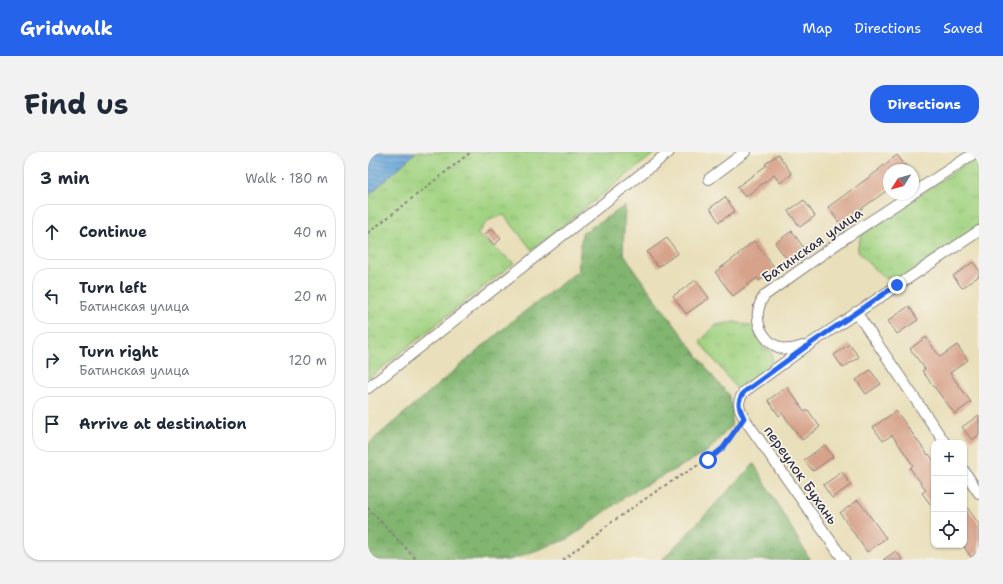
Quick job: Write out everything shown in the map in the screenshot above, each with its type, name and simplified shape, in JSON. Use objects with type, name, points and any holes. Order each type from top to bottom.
[{"type":"street","points":[[368,388],[669,152]]},
{"type":"street","points":[[709,179],[745,152]]},
{"type":"street","name":"Батинская улица","points":[[919,190],[976,152]]},
{"type":"street","name":"Батинская улица","points":[[807,346],[786,349],[777,346],[768,340],[758,323],[760,303],[765,295],[848,236],[904,200]]},
{"type":"street","name":"Батинская улица","points":[[738,406],[740,397],[744,392],[807,346],[856,312],[979,232]]},
{"type":"street","points":[[856,312],[943,440]]},
{"type":"street","name":"переулок Бухань","points":[[738,406],[744,418],[844,560]]},
{"type":"street","points":[[967,475],[979,493]]},
{"type":"path","points":[[368,233],[471,152]]},
{"type":"path","points":[[563,560],[609,524],[661,488],[708,460],[723,448],[744,418]]},
{"type":"path","points":[[368,508],[417,560]]},
{"type":"green space","points":[[416,152],[656,152],[532,250],[504,215],[489,220],[477,234],[514,263],[368,379],[368,196]]},
{"type":"green space","points":[[979,154],[979,225],[900,280],[886,278],[871,266],[858,251],[861,236],[913,200],[919,200],[919,196]]},
{"type":"green space","points":[[625,206],[623,252],[637,274],[714,378],[728,394],[733,410],[731,426],[707,452],[629,494],[568,539],[509,560],[368,560],[368,444],[515,319],[578,271],[582,233]]},
{"type":"green space","points":[[735,322],[751,326],[762,341],[764,350],[771,351],[772,357],[772,365],[737,389],[700,342],[716,325]]},
{"type":"green space","points":[[754,464],[810,560],[662,560]]},
{"type":"water","points":[[368,152],[416,152],[368,196]]},
{"type":"building","points":[[778,154],[792,174],[780,183],[774,175],[745,197],[737,187],[767,165],[765,164]]},
{"type":"building","points":[[897,155],[904,164],[886,164]]},
{"type":"building","points":[[883,166],[883,193],[840,224],[828,207]]},
{"type":"building","points":[[725,197],[735,211],[719,222],[710,208]]},
{"type":"building","points":[[804,200],[815,216],[800,227],[788,211]]},
{"type":"building","points":[[492,228],[501,239],[494,245],[485,234]]},
{"type":"building","points":[[792,231],[805,250],[789,262],[775,243]]},
{"type":"building","points":[[667,238],[678,253],[658,267],[647,252]]},
{"type":"building","points":[[754,241],[775,268],[759,281],[757,278],[733,296],[715,272]]},
{"type":"building","points":[[973,262],[979,270],[979,276],[962,288],[953,276]]},
{"type":"building","points":[[696,280],[709,298],[686,314],[673,296]]},
{"type":"building","points":[[909,306],[918,320],[897,334],[888,321]]},
{"type":"building","points":[[926,337],[940,357],[957,345],[968,360],[950,373],[971,402],[955,414],[922,371],[925,369],[910,349]]},
{"type":"building","points":[[849,344],[859,357],[843,368],[834,355]]},
{"type":"building","points":[[870,370],[881,384],[866,394],[856,380]]},
{"type":"building","points":[[787,387],[805,412],[808,410],[820,427],[802,440],[782,413],[779,416],[768,400]]},
{"type":"building","points":[[896,411],[928,455],[929,454],[931,457],[931,505],[922,493],[926,490],[910,468],[913,465],[892,435],[883,441],[873,427]]},
{"type":"building","points":[[979,415],[979,435],[972,440],[962,427]]},
{"type":"building","points":[[825,445],[833,457],[813,471],[804,460]]},
{"type":"building","points":[[842,472],[851,485],[832,498],[823,485]]},
{"type":"building","points":[[858,500],[886,538],[867,552],[840,513]]},
{"type":"building","points":[[967,507],[979,524],[979,552],[971,557],[965,548],[967,548]]},
{"type":"building","points":[[896,551],[903,560],[883,560]]},
{"type":"route","points":[[708,460],[723,448],[744,418],[738,406],[740,397],[744,392],[807,346],[897,285]]}]
